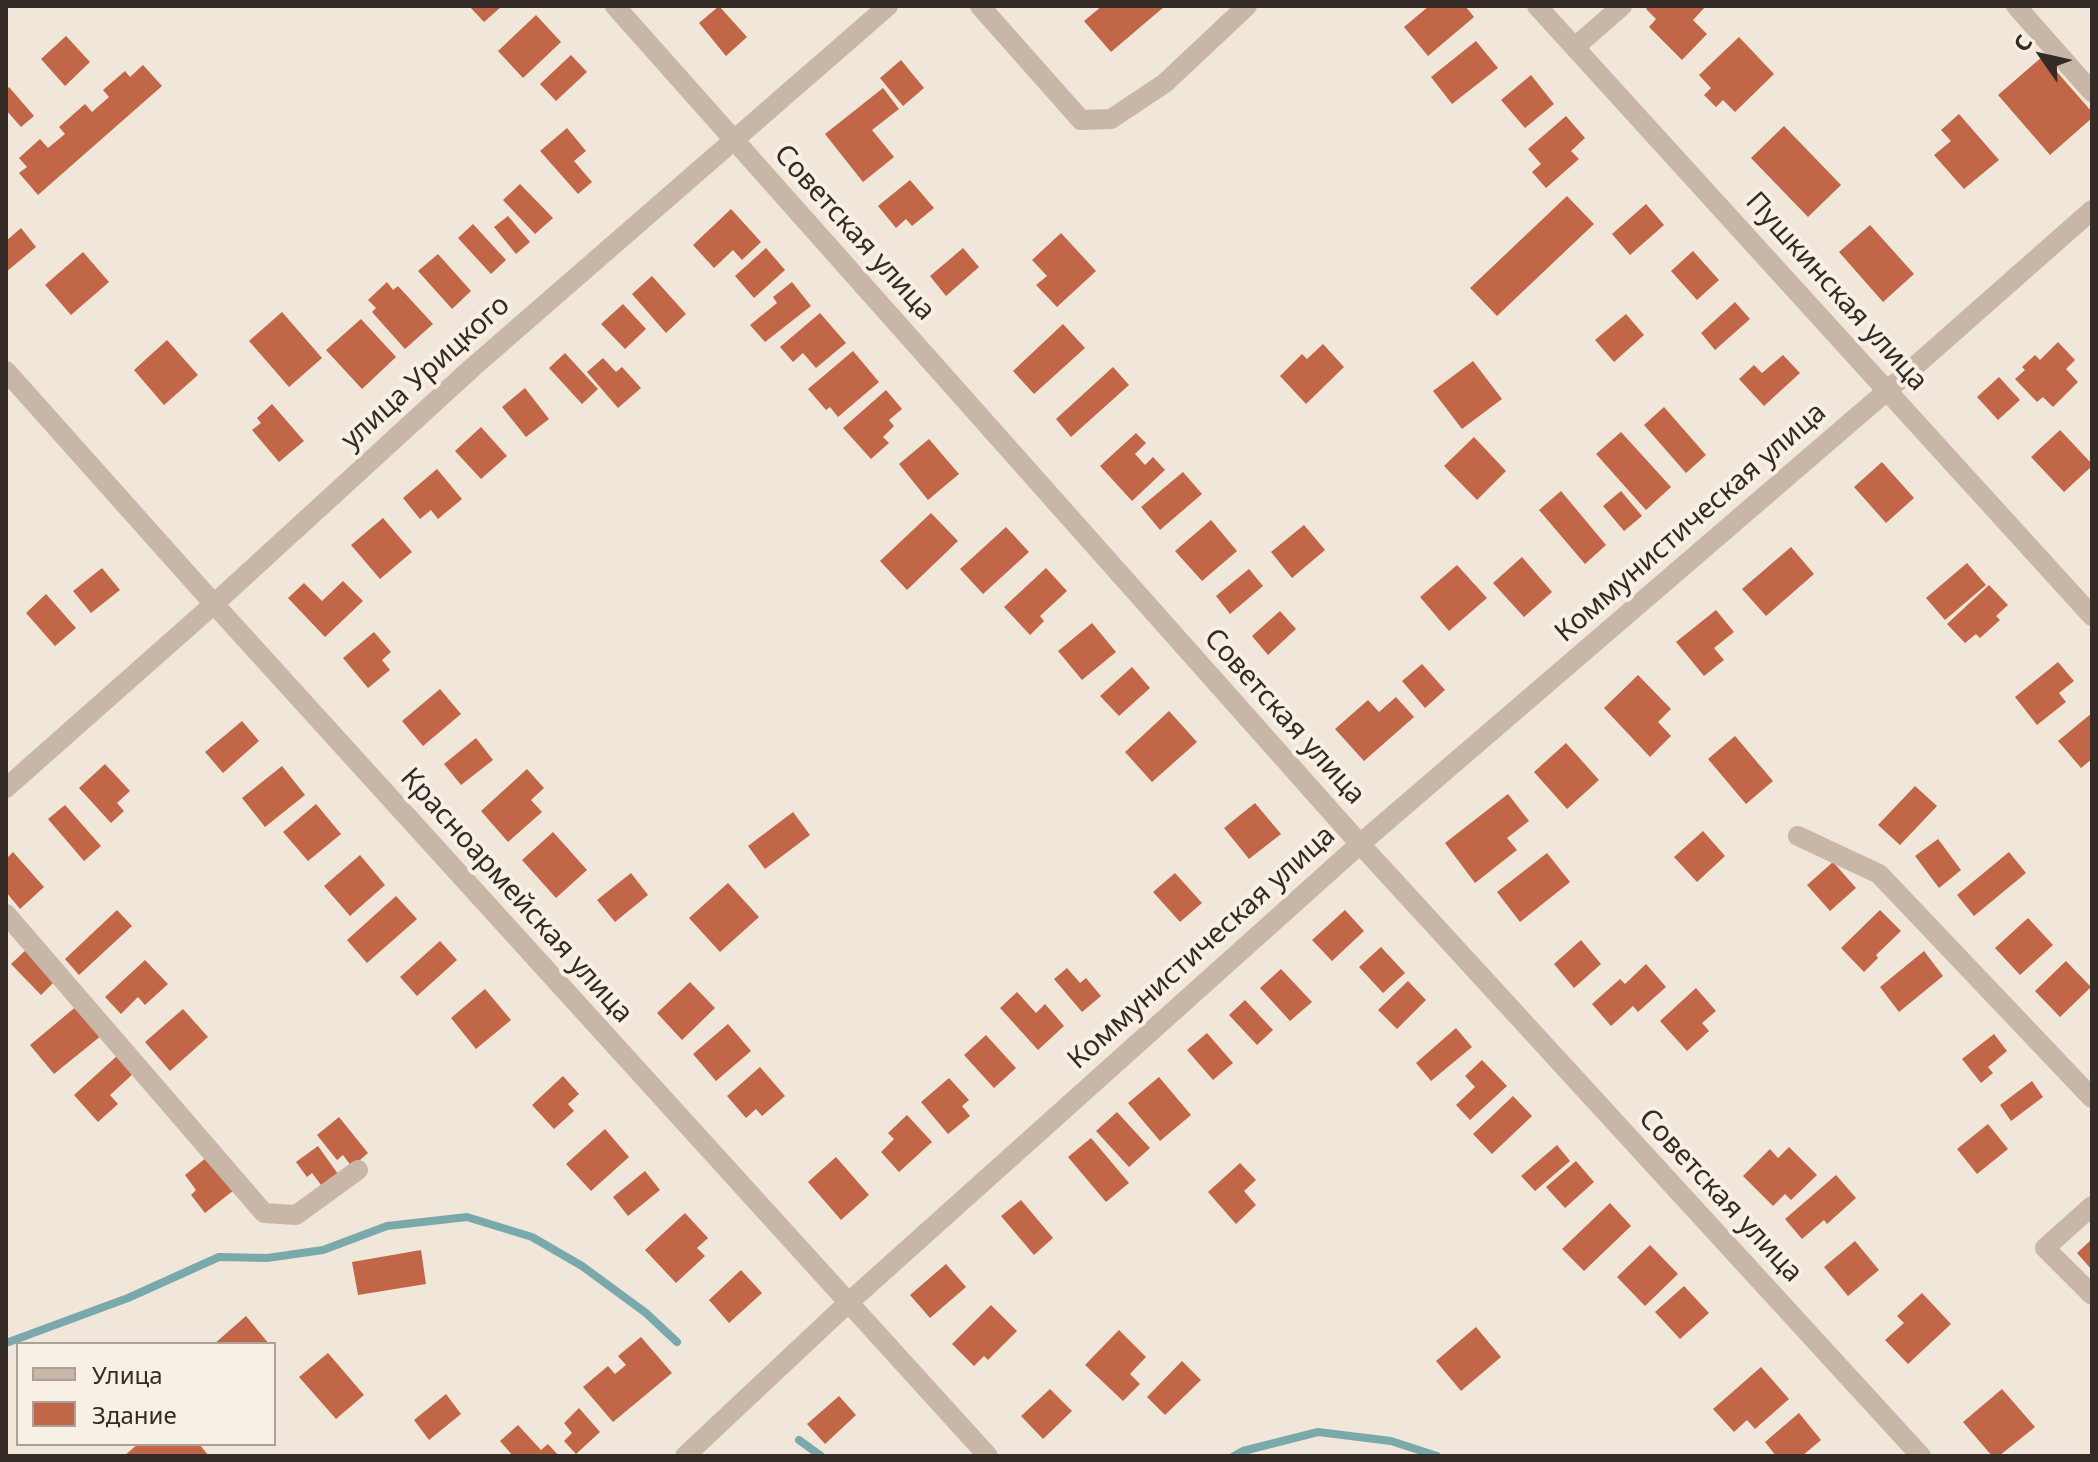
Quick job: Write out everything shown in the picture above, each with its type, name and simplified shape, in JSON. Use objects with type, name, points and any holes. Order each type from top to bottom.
[{"type":"street","name":"Советская улица","points":[[615,6],[1360,844],[1921,1456]]},
{"type":"street","name":"улица Урицкого","points":[[6,788],[214,604],[473,367],[888,6]]},
{"type":"street","points":[[980,6],[1081,120],[1111,119],[1165,83],[1247,6]]},
{"type":"street","name":"Пушкинская улица","points":[[1537,6],[2092,616]]},
{"type":"street","points":[[1575,47],[1622,6]]},
{"type":"street","points":[[2016,6],[2092,92]]},
{"type":"street","name":"Коммунистическая улица","points":[[685,1456],[848,1303],[1360,844],[1888,390],[2092,210]]},
{"type":"street","name":"Красноармейская улица","points":[[6,371],[988,1456]]},
{"type":"street","points":[[1798,836],[1879,874],[2092,1098]]},
{"type":"street","points":[[6,914],[264,1213],[296,1215],[358,1170]]},
{"type":"street","points":[[2092,1206],[2045,1248],[2092,1295]]},
{"type":"building","points":[[469,6],[502,6],[484,22]]},
{"type":"building","points":[[719,6],[747,37],[726,56],[699,23]]},
{"type":"building","points":[[1102,6],[1165,6],[1111,52],[1084,21]]},
{"type":"building","points":[[1429,6],[1465,6],[1474,17],[1428,56],[1404,27]]},
{"type":"building","points":[[1649,6],[1706,6],[1693,20],[1707,34],[1682,60],[1649,27],[1656,19],[1646,9]]},
{"type":"building","points":[[536,15],[561,42],[523,78],[498,51]]},
{"type":"building","points":[[66,36],[90,62],[65,86],[41,59]]},
{"type":"building","points":[[1739,37],[1774,74],[1735,112],[1723,100],[1716,107],[1704,95],[1711,88],[1699,75]]},
{"type":"building","points":[[1476,41],[1498,68],[1452,104],[1431,77]]},
{"type":"building","points":[[571,55],[587,72],[556,101],[540,84]]},
{"type":"building","points":[[2043,56],[2092,112],[2092,118],[2050,155],[1998,95]]},
{"type":"building","points":[[901,60],[924,88],[903,106],[880,78]]},
{"type":"building","points":[[143,65],[162,86],[38,195],[19,173],[27,167],[19,158],[40,139],[48,148],[65,134],[59,127],[85,104],[92,112],[109,97],[103,90],[125,71],[130,77]]},
{"type":"building","points":[[1531,75],[1554,104],[1525,128],[1501,100]]},
{"type":"building","points":[[9,87],[34,116],[21,127],[6,110],[6,90]]},
{"type":"building","points":[[883,88],[899,109],[872,130],[894,157],[863,182],[825,134]]},
{"type":"building","points":[[1959,114],[1999,160],[1964,189],[1934,155],[1951,141],[1941,130]]},
{"type":"building","points":[[1566,116],[1585,138],[1571,151],[1579,159],[1546,188],[1532,172],[1541,164],[1528,149]]},
{"type":"building","points":[[1784,126],[1841,185],[1808,217],[1751,158]]},
{"type":"building","points":[[567,128],[586,151],[574,161],[592,182],[578,194],[540,151]]},
{"type":"building","points":[[910,180],[934,208],[912,226],[906,219],[896,228],[878,206]]},
{"type":"building","points":[[520,184],[553,218],[535,234],[503,200]]},
{"type":"building","points":[[1567,196],[1594,224],[1497,316],[1470,288]]},
{"type":"building","points":[[1646,204],[1664,225],[1630,255],[1612,234]]},
{"type":"building","points":[[731,209],[761,242],[742,260],[733,250],[714,268],[693,245]]},
{"type":"building","points":[[508,216],[530,242],[516,254],[494,227]]},
{"type":"building","points":[[473,224],[506,260],[491,274],[458,238]]},
{"type":"building","points":[[1870,225],[1914,274],[1883,302],[1839,252]]},
{"type":"building","points":[[21,228],[36,247],[6,272],[6,241]]},
{"type":"building","points":[[1061,233],[1096,271],[1057,307],[1036,285],[1047,276],[1032,260]]},
{"type":"building","points":[[766,248],[785,270],[754,298],[735,276]]},
{"type":"building","points":[[963,248],[979,267],[946,296],[930,276]]},
{"type":"building","points":[[1693,251],[1719,280],[1697,300],[1671,271]]},
{"type":"building","points":[[83,252],[109,282],[71,315],[45,285]]},
{"type":"building","points":[[438,254],[471,291],[452,309],[418,271]]},
{"type":"building","points":[[652,276],[686,314],[666,333],[632,294]]},
{"type":"building","points":[[387,282],[393,290],[398,286],[433,324],[405,349],[372,312],[376,308],[368,300]]},
{"type":"building","points":[[792,282],[811,306],[765,342],[750,325],[777,303],[773,297]]},
{"type":"building","points":[[1735,302],[1750,319],[1715,350],[1701,333]]},
{"type":"building","points":[[623,304],[646,329],[625,349],[601,324]]},
{"type":"building","points":[[282,312],[322,358],[289,387],[249,341]]},
{"type":"building","points":[[820,313],[846,343],[816,368],[803,353],[793,362],[780,347]]},
{"type":"building","points":[[1626,314],[1644,335],[1614,362],[1595,340]]},
{"type":"building","points":[[361,319],[396,357],[362,389],[326,350]]},
{"type":"building","points":[[1063,324],[1085,348],[1034,394],[1013,371]]},
{"type":"building","points":[[167,340],[198,375],[164,405],[134,370]]},
{"type":"building","points":[[2058,342],[2075,360],[2066,369],[2078,382],[2053,407],[2043,397],[2037,402],[2015,379],[2035,355],[2040,360]]},
{"type":"building","points":[[1323,344],[1344,367],[1306,404],[1280,376],[1302,354],[1307,359]]},
{"type":"building","points":[[853,351],[879,382],[838,417],[830,407],[826,410],[808,389]]},
{"type":"building","points":[[565,353],[598,389],[582,404],[549,368]]},
{"type":"building","points":[[1783,355],[1800,373],[1764,406],[1739,379],[1754,365],[1762,373]]},
{"type":"building","points":[[603,358],[616,372],[622,367],[641,388],[618,408],[587,372]]},
{"type":"building","points":[[1473,361],[1502,399],[1462,429],[1433,391]]},
{"type":"building","points":[[1113,367],[1129,385],[1071,437],[1056,419]]},
{"type":"building","points":[[1999,377],[2020,400],[1998,420],[1977,397]]},
{"type":"building","points":[[525,388],[549,419],[526,437],[502,407]]},
{"type":"building","points":[[886,390],[902,409],[889,420],[894,426],[883,437],[889,443],[871,459],[843,428]]},
{"type":"building","points":[[272,404],[304,441],[279,462],[252,430],[261,423],[257,418]]},
{"type":"building","points":[[1664,407],[1706,455],[1686,473],[1644,425]]},
{"type":"building","points":[[481,427],[507,456],[481,479],[455,451]]},
{"type":"building","points":[[2060,430],[2092,464],[2064,492],[2031,457]]},
{"type":"building","points":[[1621,432],[1671,487],[1646,510],[1596,454]]},
{"type":"building","points":[[1136,433],[1146,443],[1135,454],[1145,465],[1153,457],[1165,470],[1132,501],[1100,466]]},
{"type":"building","points":[[1474,437],[1506,471],[1477,500],[1444,466]]},
{"type":"building","points":[[929,439],[959,474],[928,500],[899,464]]},
{"type":"building","points":[[1882,462],[1914,498],[1886,523],[1854,487]]},
{"type":"building","points":[[437,469],[462,499],[438,519],[431,510],[420,519],[403,498]]},
{"type":"building","points":[[1183,472],[1202,494],[1160,530],[1141,507]]},
{"type":"building","points":[[1561,491],[1606,545],[1585,564],[1539,510]]},
{"type":"building","points":[[1621,491],[1642,516],[1624,531],[1603,506]]},
{"type":"building","points":[[931,513],[958,541],[907,590],[880,561]]},
{"type":"building","points":[[383,518],[412,552],[380,579],[351,545]]},
{"type":"building","points":[[1211,520],[1237,551],[1202,581],[1175,551]]},
{"type":"building","points":[[1304,525],[1325,550],[1292,578],[1271,552]]},
{"type":"building","points":[[1006,527],[1029,552],[983,594],[960,569]]},
{"type":"building","points":[[1791,547],[1814,574],[1766,616],[1742,589]]},
{"type":"building","points":[[1522,557],[1552,592],[1524,617],[1493,583]]},
{"type":"building","points":[[1967,563],[1986,585],[1945,620],[1926,598]]},
{"type":"building","points":[[1457,565],[1487,598],[1449,631],[1420,597]]},
{"type":"building","points":[[102,568],[120,590],[91,613],[73,591]]},
{"type":"building","points":[[1046,568],[1067,591],[1040,616],[1044,621],[1030,635],[1004,607]]},
{"type":"building","points":[[1249,569],[1263,586],[1230,614],[1216,596]]},
{"type":"building","points":[[343,581],[363,601],[325,637],[288,598],[304,583],[322,601]]},
{"type":"building","points":[[1989,585],[2008,605],[1996,616],[2000,620],[1980,638],[1976,634],[1965,643],[1947,624]]},
{"type":"building","points":[[46,594],[76,628],[55,646],[26,613]]},
{"type":"building","points":[[1716,610],[1734,632],[1714,648],[1724,660],[1704,676],[1676,642]]},
{"type":"building","points":[[1280,611],[1296,629],[1268,655],[1252,636]]},
{"type":"building","points":[[1092,623],[1116,652],[1082,680],[1058,651]]},
{"type":"building","points":[[374,632],[391,652],[382,660],[390,670],[368,688],[343,658]]},
{"type":"building","points":[[2058,662],[2074,681],[2059,693],[2066,702],[2037,725],[2015,697]]},
{"type":"building","points":[[1422,664],[1445,690],[1425,708],[1402,681]]},
{"type":"building","points":[[1132,667],[1150,688],[1119,716],[1100,696]]},
{"type":"building","points":[[1638,675],[1671,709],[1658,722],[1671,736],[1650,757],[1604,708]]},
{"type":"building","points":[[440,689],[461,714],[423,746],[402,721]]},
{"type":"building","points":[[1396,697],[1414,717],[1364,761],[1335,729],[1368,700],[1379,712]]},
{"type":"building","points":[[1169,711],[1197,742],[1152,782],[1125,752]]},
{"type":"building","points":[[2092,713],[2092,759],[2081,768],[2058,741]]},
{"type":"building","points":[[242,721],[259,741],[223,773],[205,752]]},
{"type":"building","points":[[1735,736],[1773,781],[1746,804],[1708,759]]},
{"type":"building","points":[[476,738],[493,760],[461,785],[444,764]]},
{"type":"building","points":[[1566,743],[1599,780],[1567,809],[1534,772]]},
{"type":"building","points":[[105,764],[130,791],[117,803],[124,811],[111,823],[79,788]]},
{"type":"building","points":[[282,766],[305,795],[265,827],[242,798]]},
{"type":"building","points":[[527,769],[544,788],[531,800],[542,812],[508,842],[481,811]]},
{"type":"building","points":[[1915,786],[1937,806],[1900,845],[1878,825]]},
{"type":"building","points":[[1508,794],[1529,821],[1507,838],[1517,850],[1475,883],[1445,843]]},
{"type":"building","points":[[1255,803],[1281,834],[1249,859],[1224,828]]},
{"type":"building","points":[[316,804],[341,834],[308,861],[283,832]]},
{"type":"building","points":[[65,805],[101,846],[84,861],[48,819]]},
{"type":"building","points":[[793,812],[810,835],[765,869],[748,846]]},
{"type":"building","points":[[1703,831],[1725,856],[1697,882],[1674,857]]},
{"type":"building","points":[[553,832],[587,870],[556,898],[522,860]]},
{"type":"building","points":[[1938,839],[1961,870],[1939,888],[1915,856]]},
{"type":"building","points":[[13,852],[44,887],[20,909],[6,892],[6,859]]},
{"type":"building","points":[[2009,852],[2026,873],[1974,916],[1957,895]]},
{"type":"building","points":[[1547,853],[1570,882],[1520,922],[1497,892]]},
{"type":"building","points":[[360,855],[385,885],[350,916],[324,886]]},
{"type":"building","points":[[1833,862],[1856,888],[1830,911],[1807,885]]},
{"type":"building","points":[[631,873],[648,895],[615,922],[597,900]]},
{"type":"building","points":[[1175,873],[1202,903],[1180,922],[1153,892]]},
{"type":"building","points":[[728,883],[759,917],[720,952],[689,918]]},
{"type":"building","points":[[396,896],[417,919],[367,963],[347,940]]},
{"type":"building","points":[[117,910],[132,926],[79,975],[65,959]]},
{"type":"building","points":[[1345,910],[1364,931],[1332,961],[1312,940]]},
{"type":"building","points":[[1880,910],[1901,931],[1876,955],[1878,958],[1864,972],[1841,948]]},
{"type":"building","points":[[2028,918],[2053,945],[2020,975],[1995,948]]},
{"type":"building","points":[[1581,940],[1601,964],[1574,988],[1554,964]]},
{"type":"building","points":[[440,941],[457,960],[417,996],[400,977]]},
{"type":"building","points":[[1381,947],[1405,973],[1383,993],[1359,967]]},
{"type":"building","points":[[27,949],[56,980],[41,995],[11,964]]},
{"type":"building","points":[[1924,951],[1943,976],[1899,1012],[1880,987]]},
{"type":"building","points":[[145,960],[168,984],[145,1005],[138,997],[121,1014],[105,997]]},
{"type":"building","points":[[2066,961],[2091,987],[2060,1017],[2035,991]]},
{"type":"building","points":[[1646,964],[1666,987],[1638,1012],[1633,1006],[1611,1026],[1592,1004],[1620,979],[1625,984]]},
{"type":"building","points":[[1067,968],[1080,983],[1086,978],[1101,996],[1082,1012],[1054,979]]},
{"type":"building","points":[[1281,969],[1312,1002],[1290,1021],[1260,988]]},
{"type":"building","points":[[1408,981],[1426,1000],[1397,1029],[1378,1010]]},
{"type":"building","points":[[690,982],[715,1008],[682,1040],[657,1013]]},
{"type":"building","points":[[1696,988],[1716,1011],[1702,1023],[1709,1031],[1687,1051],[1660,1021]]},
{"type":"building","points":[[485,989],[511,1020],[476,1049],[451,1018]]},
{"type":"building","points":[[1017,992],[1036,1013],[1045,1004],[1064,1026],[1038,1050],[1000,1008]]},
{"type":"building","points":[[1245,1000],[1273,1030],[1257,1045],[1229,1015]]},
{"type":"building","points":[[78,1005],[102,1035],[54,1074],[30,1045]]},
{"type":"building","points":[[183,1009],[208,1037],[170,1071],[145,1042]]},
{"type":"building","points":[[728,1024],[751,1051],[716,1081],[693,1054]]},
{"type":"building","points":[[1456,1028],[1472,1047],[1431,1081],[1416,1063]]},
{"type":"building","points":[[1207,1033],[1233,1063],[1213,1080],[1187,1050]]},
{"type":"building","points":[[1994,1034],[2007,1051],[1988,1067],[1993,1073],[1981,1083],[1962,1059]]},
{"type":"building","points":[[986,1035],[1016,1068],[994,1088],[964,1055]]},
{"type":"building","points":[[118,1055],[134,1073],[110,1095],[118,1104],[98,1122],[74,1095]]},
{"type":"building","points":[[1482,1060],[1507,1086],[1470,1120],[1456,1105],[1475,1087],[1465,1076]]},
{"type":"building","points":[[760,1067],[785,1096],[762,1116],[756,1109],[746,1118],[727,1096]]},
{"type":"building","points":[[563,1076],[579,1094],[568,1104],[574,1111],[554,1129],[532,1105]]},
{"type":"building","points":[[1159,1077],[1191,1115],[1160,1141],[1128,1103]]},
{"type":"building","points":[[949,1078],[969,1100],[962,1106],[970,1116],[948,1134],[921,1102]]},
{"type":"building","points":[[2032,1081],[2043,1097],[2011,1121],[2000,1105]]},
{"type":"building","points":[[1513,1096],[1532,1116],[1492,1154],[1473,1134]]},
{"type":"building","points":[[1117,1112],[1150,1148],[1129,1167],[1096,1131]]},
{"type":"building","points":[[907,1115],[932,1142],[899,1172],[881,1152],[894,1139],[888,1133]]},
{"type":"building","points":[[339,1117],[368,1153],[352,1167],[343,1155],[337,1160],[317,1135]]},
{"type":"building","points":[[1988,1124],[2008,1149],[1977,1174],[1957,1149]]},
{"type":"building","points":[[605,1129],[629,1157],[591,1191],[566,1164]]},
{"type":"building","points":[[1091,1138],[1129,1183],[1106,1202],[1068,1157]]},
{"type":"building","points":[[1557,1145],[1570,1161],[1535,1191],[1521,1176]]},
{"type":"building","points":[[318,1146],[338,1174],[322,1186],[312,1173],[307,1177],[296,1162]]},
{"type":"building","points":[[1789,1147],[1817,1175],[1791,1200],[1785,1194],[1773,1206],[1743,1176],[1770,1149],[1778,1158]]},
{"type":"building","points":[[207,1157],[234,1190],[205,1213],[191,1195],[196,1190],[185,1175]]},
{"type":"building","points":[[836,1157],[869,1195],[841,1220],[808,1182]]},
{"type":"building","points":[[1576,1161],[1594,1182],[1565,1208],[1546,1187]]},
{"type":"building","points":[[1240,1163],[1256,1180],[1244,1191],[1256,1205],[1236,1224],[1208,1192]]},
{"type":"building","points":[[645,1171],[660,1190],[628,1216],[613,1197]]},
{"type":"building","points":[[1836,1175],[1856,1198],[1827,1224],[1824,1220],[1802,1239],[1785,1219]]},
{"type":"building","points":[[1021,1200],[1053,1238],[1034,1255],[1001,1216]]},
{"type":"building","points":[[1610,1203],[1631,1226],[1584,1271],[1562,1249]]},
{"type":"building","points":[[685,1213],[708,1238],[697,1248],[705,1256],[676,1283],[645,1250]]},
{"type":"building","points":[[2092,1239],[2092,1270],[2077,1253]]},
{"type":"building","points":[[1855,1241],[1879,1270],[1848,1296],[1824,1267]]},
{"type":"building","points":[[1650,1245],[1678,1274],[1645,1306],[1617,1277]]},
{"type":"building","points":[[421,1250],[426,1284],[358,1295],[352,1262]]},
{"type":"building","points":[[946,1264],[966,1287],[930,1318],[910,1295]]},
{"type":"building","points":[[741,1270],[762,1293],[729,1323],[709,1300]]},
{"type":"building","points":[[1684,1286],[1709,1313],[1680,1339],[1655,1312]]},
{"type":"building","points":[[1922,1293],[1951,1324],[1908,1364],[1885,1340],[1904,1323],[1897,1316]]},
{"type":"building","points":[[991,1305],[1017,1331],[988,1360],[984,1356],[974,1366],[952,1344]]},
{"type":"building","points":[[246,1316],[267,1342],[216,1342]]},
{"type":"building","points":[[1476,1327],[1501,1357],[1461,1391],[1436,1361]]},
{"type":"building","points":[[1119,1330],[1146,1357],[1130,1374],[1140,1384],[1123,1401],[1085,1365]]},
{"type":"building","points":[[641,1337],[672,1373],[613,1422],[583,1387],[608,1366],[615,1374],[626,1365],[618,1356]]},
{"type":"building","points":[[328,1353],[364,1395],[336,1419],[299,1377]]},
{"type":"building","points":[[1182,1361],[1201,1380],[1165,1415],[1147,1397]]},
{"type":"building","points":[[1761,1367],[1789,1399],[1755,1429],[1747,1420],[1734,1432],[1713,1409]]},
{"type":"building","points":[[1050,1389],[1072,1411],[1043,1439],[1021,1416]]},
{"type":"building","points":[[2002,1389],[2035,1427],[1999,1456],[1992,1456],[1963,1422]]},
{"type":"building","points":[[446,1394],[461,1414],[429,1440],[414,1420]]},
{"type":"building","points":[[839,1396],[856,1415],[825,1444],[807,1424]]},
{"type":"building","points":[[579,1408],[600,1432],[576,1454],[564,1441],[572,1433],[564,1423]]},
{"type":"building","points":[[1799,1413],[1821,1440],[1802,1456],[1776,1456],[1765,1442]]},
{"type":"building","points":[[518,1425],[541,1450],[548,1444],[559,1456],[513,1456],[500,1441]]},
{"type":"building","points":[[136,1446],[201,1446],[209,1456],[124,1456]]},
{"type":"waterway","points":[[6,1343],[128,1298],[219,1257],[267,1258],[323,1250],[387,1226],[467,1217],[532,1237],[582,1266],[646,1313],[677,1342]]},
{"type":"waterway","points":[[1234,1456],[1318,1432],[1391,1441],[1437,1456]]},
{"type":"waterway","points":[[799,1440],[821,1456]]}]
